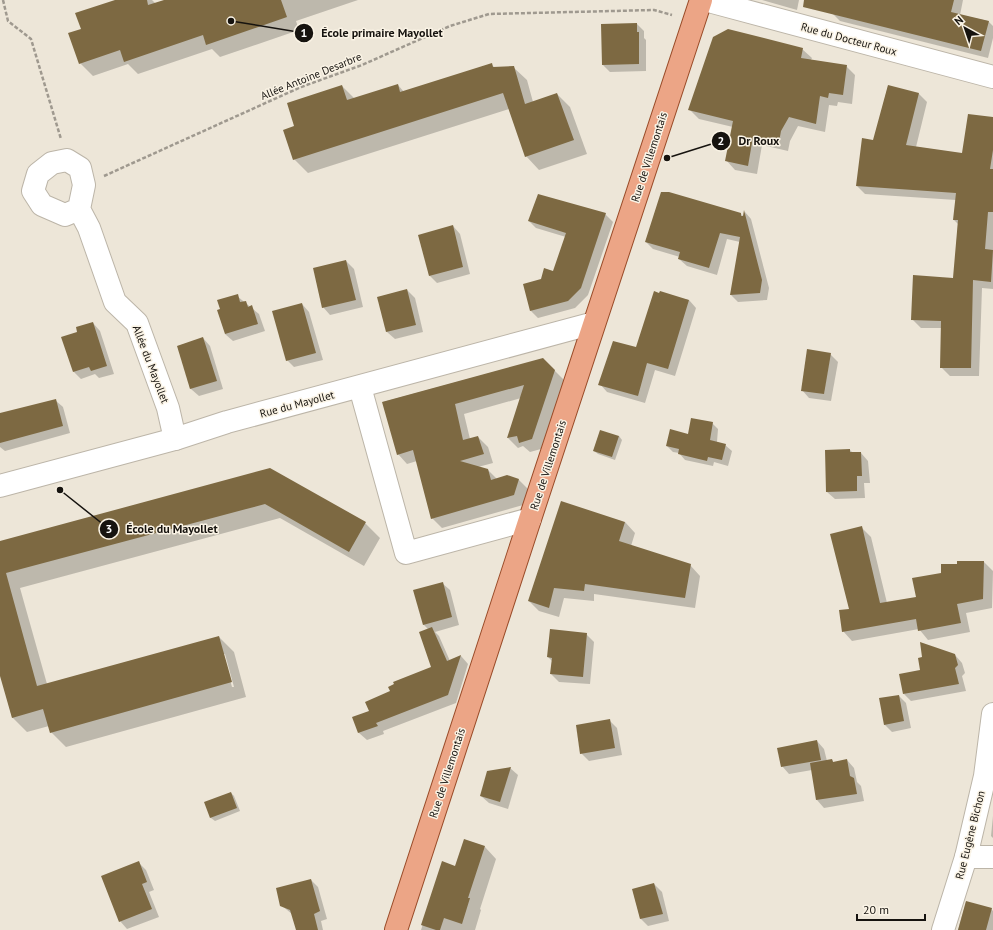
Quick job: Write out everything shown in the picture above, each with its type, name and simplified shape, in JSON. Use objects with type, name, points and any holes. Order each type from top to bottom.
[{"type":"main road","name":"Rue de Villemontais","points":[[396,930],[701,0]]},
{"type":"street","name":"Rue du Docteur Roux","points":[[705,0],[993,77]]},
{"type":"street","points":[[67,160],[80,168],[84,185],[79,209],[65,215],[42,205],[33,190],[38,174],[52,163],[67,160]]},
{"type":"street","name":"Allée du Mayollet","points":[[79,209],[89,228],[114,302],[138,323],[168,408],[175,438]]},
{"type":"street","name":"Rue du Mayollet","points":[[0,486],[175,438],[227,422],[594,323]]},
{"type":"street","points":[[360,387],[406,553],[530,519]]},
{"type":"street","name":"Rue Eugène Bichon","points":[[943,930],[966,858],[985,776],[993,714]]},
{"type":"street","points":[[966,858],[993,857]]},
{"type":"path","points":[[3,0],[8,21],[31,39],[67,160]]},
{"type":"path","name":"Allée Antoine Desarbre","points":[[84,185],[300,87],[362,65],[450,26],[489,14],[654,10],[695,21]]},
{"type":"building","points":[[115,0],[147,0],[148,5],[164,0],[281,0],[287,17],[206,45],[203,35],[124,62],[120,50],[79,64],[68,33],[81,29],[75,13]]},
{"type":"building","points":[[804,0],[954,0],[951,12],[989,21],[981,51],[803,7]]},
{"type":"building","points":[[637,23],[637,32],[639,32],[639,64],[602,65],[601,24]]},
{"type":"building","points":[[728,29],[803,48],[801,58],[847,65],[843,95],[829,93],[828,98],[820,96],[816,124],[789,117],[781,131],[779,142],[753,137],[748,166],[725,161],[733,121],[688,110],[713,37]]},
{"type":"building","points":[[492,63],[493,67],[514,66],[525,104],[557,93],[574,140],[525,157],[503,93],[293,160],[283,130],[294,126],[287,103],[342,85],[347,100],[398,84],[400,92]]},
{"type":"building","points":[[888,85],[919,93],[906,145],[962,153],[968,114],[993,117],[993,150],[990,169],[993,169],[993,212],[988,212],[985,249],[993,250],[991,282],[973,280],[971,368],[940,368],[941,321],[911,320],[913,275],[953,278],[958,220],[953,220],[956,193],[856,186],[862,138],[873,140]]},
{"type":"building","points":[[661,192],[669,192],[741,213],[741,216],[743,216],[744,210],[762,280],[760,293],[730,295],[740,237],[720,233],[709,268],[678,259],[680,252],[645,242]]},
{"type":"building","points":[[538,194],[606,213],[581,288],[568,301],[530,311],[523,284],[541,279],[544,268],[553,271],[566,233],[528,221]]},
{"type":"building","points":[[453,225],[463,267],[429,276],[418,235]]},
{"type":"building","points":[[346,260],[356,300],[322,308],[313,268]]},
{"type":"building","points":[[407,289],[416,325],[386,332],[377,297]]},
{"type":"building","points":[[654,291],[659,293],[660,291],[689,300],[668,369],[647,363],[638,396],[598,385],[613,341],[636,347]]},
{"type":"building","points":[[238,294],[240,302],[246,301],[248,307],[252,305],[258,324],[225,334],[217,310],[220,309],[217,300]]},
{"type":"building","points":[[302,303],[316,353],[286,361],[272,311]]},
{"type":"building","points":[[93,322],[107,366],[91,371],[89,367],[73,372],[61,337],[77,332],[76,327]]},
{"type":"building","points":[[203,337],[217,381],[190,389],[177,346]]},
{"type":"building","points":[[807,349],[831,353],[824,394],[801,391]]},
{"type":"building","points":[[543,358],[555,370],[532,439],[519,443],[517,436],[507,438],[524,385],[455,404],[463,440],[478,436],[484,454],[460,461],[488,469],[491,480],[507,475],[519,479],[514,495],[431,519],[413,450],[397,455],[382,402]]},
{"type":"building","points":[[56,399],[63,426],[0,443],[0,413]]},
{"type":"building","points":[[691,418],[713,422],[710,440],[726,444],[722,460],[708,457],[707,461],[678,454],[679,449],[666,446],[670,429],[688,434]]},
{"type":"building","points":[[600,430],[619,436],[612,457],[593,451]]},
{"type":"building","points":[[850,449],[850,452],[861,452],[862,476],[857,476],[857,491],[826,492],[825,450]]},
{"type":"building","points":[[270,468],[366,522],[349,552],[265,504],[6,573],[37,686],[219,636],[232,682],[50,733],[43,709],[12,718],[0,676],[0,541]]},
{"type":"building","points":[[561,501],[625,522],[619,541],[691,564],[685,598],[585,584],[584,591],[554,588],[549,608],[528,601]]},
{"type":"building","points":[[862,526],[880,603],[916,597],[912,578],[941,573],[941,564],[957,564],[957,561],[984,561],[983,599],[957,604],[961,623],[918,631],[916,619],[842,632],[839,610],[849,609],[830,534]]},
{"type":"building","points":[[443,582],[452,617],[423,625],[413,590]]},
{"type":"building","points":[[432,627],[447,661],[461,655],[448,695],[376,723],[378,726],[358,733],[352,717],[369,711],[365,702],[390,691],[388,687],[394,684],[393,682],[431,667],[419,632]]},
{"type":"building","points":[[550,629],[587,633],[583,677],[550,674],[552,658],[547,657]]},
{"type":"building","points":[[920,642],[955,654],[958,665],[955,668],[959,684],[903,694],[899,674],[920,670],[918,658],[922,657]]},
{"type":"building","points":[[899,695],[904,721],[884,725],[879,698]]},
{"type":"building","points":[[610,719],[615,748],[580,754],[576,725]]},
{"type":"building","points":[[817,740],[821,760],[781,767],[777,748]]},
{"type":"building","points":[[832,759],[833,762],[847,759],[850,776],[854,778],[857,794],[816,800],[810,763]]},
{"type":"building","points":[[511,767],[500,802],[480,796],[487,771]]},
{"type":"building","points":[[231,792],[237,808],[210,818],[204,802]]},
{"type":"building","points":[[464,839],[485,846],[468,898],[470,898],[462,924],[444,918],[440,930],[421,925],[442,861],[455,866]]},
{"type":"building","points":[[139,861],[147,882],[142,884],[152,909],[119,922],[101,876]]},
{"type":"building","points":[[311,879],[320,911],[314,914],[318,930],[296,930],[290,910],[280,906],[276,888]]},
{"type":"building","points":[[654,883],[663,914],[640,919],[632,889]]},
{"type":"building","points":[[966,901],[992,908],[986,930],[958,930]]},
{"type":"place","name":"École primaire Mayollet","points":[[231,21]]},
{"type":"place","name":"Dr Roux","points":[[667,158]]},
{"type":"place","name":"École du Mayollet","points":[[60,490]]}]
